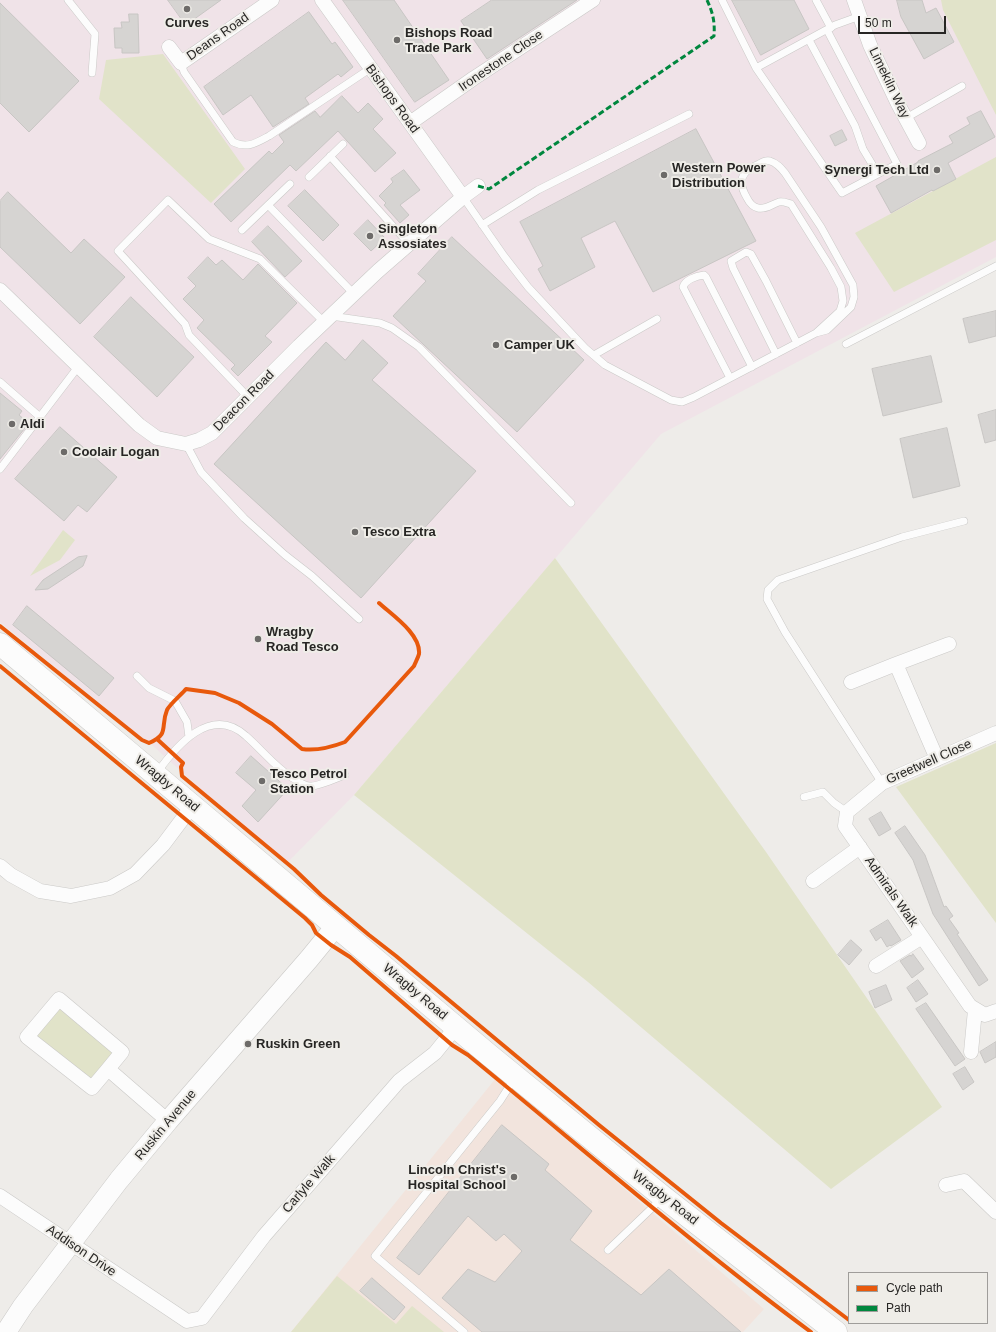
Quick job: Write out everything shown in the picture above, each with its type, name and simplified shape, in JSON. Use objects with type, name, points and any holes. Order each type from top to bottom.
[{"type":"main road","name":"Wragby Road","points":[[0,644],[193,805],[312,908],[336,926],[515,1077],[662,1196],[836,1332]]},
{"type":"main road","name":"Ruskin Avenue","points":[[6,1332],[23,1306],[119,1180],[336,926]]},
{"type":"street","name":"Deans Road","points":[[169,47],[180,63],[272,0]]},
{"type":"street","name":"Bishops Road","points":[[322,0],[463,197]]},
{"type":"street","name":"Ironestone Close","points":[[410,123],[474,78],[593,0]]},
{"type":"street","name":"Limekiln Way","points":[[854,0],[870,45],[919,143]]},
{"type":"street","name":"Deacon Road","points":[[186,444],[199,440],[212,433],[327,319],[409,244],[463,197],[478,186]]},
{"type":"street","points":[[0,290],[139,425],[157,438],[186,444]]},
{"type":"street","points":[[851,682],[949,644]]},
{"type":"street","points":[[896,664],[937,760]]},
{"type":"street","name":"Greetwell Close","points":[[847,812],[882,783],[996,733]]},
{"type":"street","points":[[0,866],[10,875],[40,891],[71,896],[110,888],[135,874],[163,845],[193,805]]},
{"type":"street","name":"Admirals Walk","points":[[847,812],[845,826],[970,1006],[985,1012],[971,1052]]},
{"type":"street","name":"Admirals Walk","points":[[813,881],[860,847]]},
{"type":"street","name":"Admirals Walk","points":[[876,966],[922,937]]},
{"type":"street","points":[[59,999],[122,1052],[108,1069],[92,1088],[27,1037],[59,999]]},
{"type":"street","name":"Carlyle Walk","points":[[163,1305],[187,1321],[202,1318],[264,1236],[399,1081],[435,1053],[456,1027]]},
{"type":"street","points":[[108,1069],[168,1121]]},
{"type":"street","points":[[946,1185],[964,1181],[996,1212]]},
{"type":"street","name":"Addison Drive","points":[[0,1196],[163,1305]]},
{"type":"lane","points":[[68,0],[95,34],[92,73]]},
{"type":"lane","points":[[722,0],[756,68],[842,193],[897,164],[816,0]]},
{"type":"lane","points":[[756,68],[829,29],[860,16]]},
{"type":"lane","points":[[809,40],[855,126],[863,150],[878,174]]},
{"type":"lane","points":[[180,63],[184,72],[233,142],[240,146],[253,144],[269,136],[371,68]]},
{"type":"lane","points":[[906,118],[962,86]]},
{"type":"lane","points":[[482,225],[538,190],[689,114]]},
{"type":"lane","points":[[308,176],[343,144]]},
{"type":"lane","points":[[330,156],[409,244]]},
{"type":"lane","points":[[463,197],[528,287],[594,355],[605,365],[671,400],[682,402],[816,333],[827,330],[851,307],[854,297],[853,285],[821,227],[785,173],[778,165],[770,161],[766,161],[751,167],[744,174],[742,184],[746,197],[750,203],[757,208],[766,208],[780,202],[791,204],[831,268],[841,288],[843,301],[840,311],[816,333]]},
{"type":"lane","points":[[242,230],[290,184]]},
{"type":"lane","points":[[248,397],[189,336],[185,324],[118,251],[168,200],[209,239],[260,259],[327,319],[380,323],[392,328],[419,347],[572,503]]},
{"type":"lane","points":[[268,205],[354,294]]},
{"type":"lane","points":[[776,354],[733,268],[731,261],[738,256],[746,252],[751,254],[797,343]]},
{"type":"lane","points":[[846,344],[996,266]]},
{"type":"lane","points":[[730,378],[683,287],[692,279],[704,275],[706,277],[752,367]]},
{"type":"lane","points":[[594,355],[657,319]]},
{"type":"lane","points":[[0,469],[78,367]]},
{"type":"lane","points":[[0,382],[40,416]]},
{"type":"lane","points":[[186,444],[201,472],[244,518],[285,555],[312,576],[359,619]]},
{"type":"lane","points":[[882,783],[785,632],[768,599],[768,590],[778,580],[902,537],[964,521]]},
{"type":"lane","points":[[137,676],[149,688],[175,701],[187,722],[189,737]]},
{"type":"lane","points":[[156,774],[171,753],[189,737],[202,728],[217,724],[231,726],[245,735],[284,772],[303,784],[311,786],[345,775]]},
{"type":"lane","points":[[804,797],[823,792],[834,803],[847,812]]},
{"type":"lane","points":[[464,1332],[374,1256],[500,1101],[515,1077]]},
{"type":"lane","points":[[608,1250],[653,1207],[662,1196]]},
{"type":"shaded area","points":[[0,0],[996,0],[996,257],[661,434],[354,795],[287,863],[217,807],[193,782],[153,746],[108,712],[0,622]]},
{"type":"shaded area","name":"Lincoln Christ's Hospital School","points":[[496,1078],[764,1309],[743,1332],[291,1332]]},
{"type":"green space","points":[[941,0],[996,0],[996,115],[943,10]]},
{"type":"green space","points":[[163,54],[245,169],[211,203],[99,99],[106,60]]},
{"type":"green space","points":[[996,157],[996,240],[894,292],[855,233]]},
{"type":"green space","points":[[63,530],[75,540],[60,560],[30,576]]},
{"type":"green space","points":[[555,558],[766,852],[942,1107],[831,1189],[588,982],[354,795]]},
{"type":"green space","points":[[996,743],[996,923],[896,787]]},
{"type":"green space","points":[[59,999],[122,1052],[92,1088],[27,1037]]},
{"type":"green space","points":[[337,1276],[396,1324],[412,1306],[444,1332],[291,1332]]},
{"type":"building","points":[[168,0],[221,0],[186,25]]},
{"type":"building","name":"Bishops Road Trade Park","points":[[343,0],[394,0],[449,80],[415,102]]},
{"type":"building","name":"Bishops Road Trade Park","points":[[492,0],[577,0],[487,59],[461,21]]},
{"type":"building","points":[[732,0],[794,0],[809,29],[761,55]]},
{"type":"building","points":[[897,0],[922,0],[926,13],[936,8],[954,42],[924,59],[901,17]]},
{"type":"building","points":[[0,3],[79,81],[29,132],[0,103]]},
{"type":"building","points":[[309,12],[332,44],[335,42],[353,67],[341,77],[338,74],[305,98],[309,104],[273,127],[251,95],[223,115],[204,87]]},
{"type":"building","points":[[129,14],[138,14],[139,53],[122,53],[122,48],[115,48],[114,28],[122,28],[121,22],[129,22]]},
{"type":"building","points":[[342,96],[358,113],[368,103],[383,119],[373,129],[396,153],[375,172],[338,131],[296,171],[290,165],[231,222],[214,204],[269,151],[272,154],[284,142],[279,135],[315,111],[320,117]]},
{"type":"building","points":[[981,111],[995,137],[948,163],[956,179],[933,191],[932,190],[891,213],[876,186],[918,161],[953,143],[949,136],[970,124],[967,118]]},
{"type":"building","name":"Western Power Distribution","points":[[696,129],[756,241],[653,292],[615,221],[581,238],[595,267],[550,291],[538,269],[543,266],[520,222]]},
{"type":"building","points":[[842,130],[847,140],[835,146],[830,136]]},
{"type":"building","points":[[404,170],[420,190],[400,205],[409,215],[400,223],[384,205],[386,203],[379,196],[393,182],[391,179]]},
{"type":"building","points":[[305,190],[339,225],[323,241],[288,206]]},
{"type":"building","points":[[8,192],[71,253],[84,239],[125,277],[80,324],[0,247],[0,201]]},
{"type":"building","name":"Singleton Assosiates","points":[[368,220],[385,238],[371,251],[354,234]]},
{"type":"building","points":[[268,226],[302,261],[285,277],[252,242]]},
{"type":"building","name":"Camper UK","points":[[452,237],[584,360],[517,432],[393,316],[426,281],[418,274]]},
{"type":"building","points":[[208,257],[216,265],[222,260],[243,280],[258,264],[297,303],[265,336],[272,342],[238,376],[231,369],[235,365],[197,328],[204,320],[183,299],[196,286],[188,278]]},
{"type":"building","points":[[131,297],[194,357],[157,397],[94,337]]},
{"type":"building","points":[[996,311],[996,336],[969,343],[963,319]]},
{"type":"building","name":"Tesco Extra","points":[[363,340],[388,363],[372,380],[476,471],[361,598],[214,464],[326,342],[345,360]]},
{"type":"building","points":[[931,356],[942,402],[883,416],[872,369]]},
{"type":"building","name":"Aldi","points":[[0,393],[22,411],[19,415],[26,421],[22,426],[25,428],[0,459]]},
{"type":"building","points":[[996,410],[996,440],[985,443],[978,415]]},
{"type":"building","name":"Coolair Logan","points":[[60,427],[117,477],[87,512],[78,505],[64,521],[15,479]]},
{"type":"building","points":[[947,428],[960,486],[913,498],[900,439]]},
{"type":"building","points":[[87,556],[83,566],[48,589],[35,590],[43,580],[78,557]]},
{"type":"building","points":[[27,606],[114,678],[99,696],[13,625]]},
{"type":"building","name":"Tesco Petrol Station","points":[[251,756],[288,789],[258,822],[242,806],[256,790],[236,773]]},
{"type":"building","points":[[881,812],[891,829],[879,836],[869,819]]},
{"type":"building","points":[[905,826],[925,855],[944,907],[946,906],[953,916],[949,919],[959,933],[957,934],[988,980],[979,986],[933,914],[913,860],[895,833]]},
{"type":"building","points":[[888,920],[901,940],[887,947],[881,937],[876,941],[870,931]]},
{"type":"building","points":[[851,940],[862,950],[849,965],[838,955]]},
{"type":"building","points":[[913,954],[924,969],[912,978],[900,961]]},
{"type":"building","points":[[918,980],[928,994],[916,1002],[907,988]]},
{"type":"building","points":[[886,985],[892,1000],[875,1008],[869,992]]},
{"type":"building","points":[[926,1003],[965,1059],[955,1066],[916,1009]]},
{"type":"building","points":[[996,1042],[996,1057],[985,1063],[980,1052]]},
{"type":"building","points":[[965,1067],[974,1082],[963,1090],[953,1074]]},
{"type":"building","points":[[502,1125],[549,1164],[545,1170],[592,1211],[570,1240],[641,1295],[669,1269],[741,1332],[482,1332],[442,1298],[468,1269],[495,1282],[522,1251],[504,1234],[496,1241],[468,1216],[419,1275],[397,1258]]},
{"type":"building","points":[[372,1278],[405,1307],[394,1320],[360,1291]]},
{"type":"marked path","points":[[478,186],[489,189],[714,36],[713,18],[707,0]]},
{"type":"cycle path","points":[[0,626],[142,740],[149,743],[156,740],[160,736],[163,730],[167,710],[186,689],[215,693],[239,703],[272,724],[302,749],[318,749],[345,742],[414,666],[419,654],[415,639],[411,632],[379,603]]},
{"type":"cycle path","points":[[0,666],[305,918],[312,925],[316,933],[350,957],[452,1045],[468,1055],[638,1196],[767,1299],[811,1332]]},
{"type":"cycle path","points":[[157,739],[183,763],[181,767],[182,776],[294,869],[321,895],[599,1125],[721,1223],[848,1319]]},
{"type":"place","name":"Curves","points":[[187,9]]},
{"type":"place","name":"Bishops Road Trade Park","points":[[397,40]]},
{"type":"place","name":"Synergi Tech Ltd","points":[[937,170]]},
{"type":"place","name":"Western Power Distribution","points":[[664,175]]},
{"type":"place","name":"Singleton Assosiates","points":[[370,236]]},
{"type":"place","name":"Camper UK","points":[[496,345]]},
{"type":"place","name":"Aldi","points":[[12,424]]},
{"type":"place","name":"Coolair Logan","points":[[64,452]]},
{"type":"place","name":"Tesco Extra","points":[[355,532]]},
{"type":"place","name":"Wragby Road Tesco","points":[[258,639]]},
{"type":"place","name":"Tesco Petrol Station","points":[[262,781]]},
{"type":"place","name":"Ruskin Green","points":[[248,1044]]},
{"type":"place","name":"Lincoln Christ's Hospital School","points":[[514,1177]]}]
